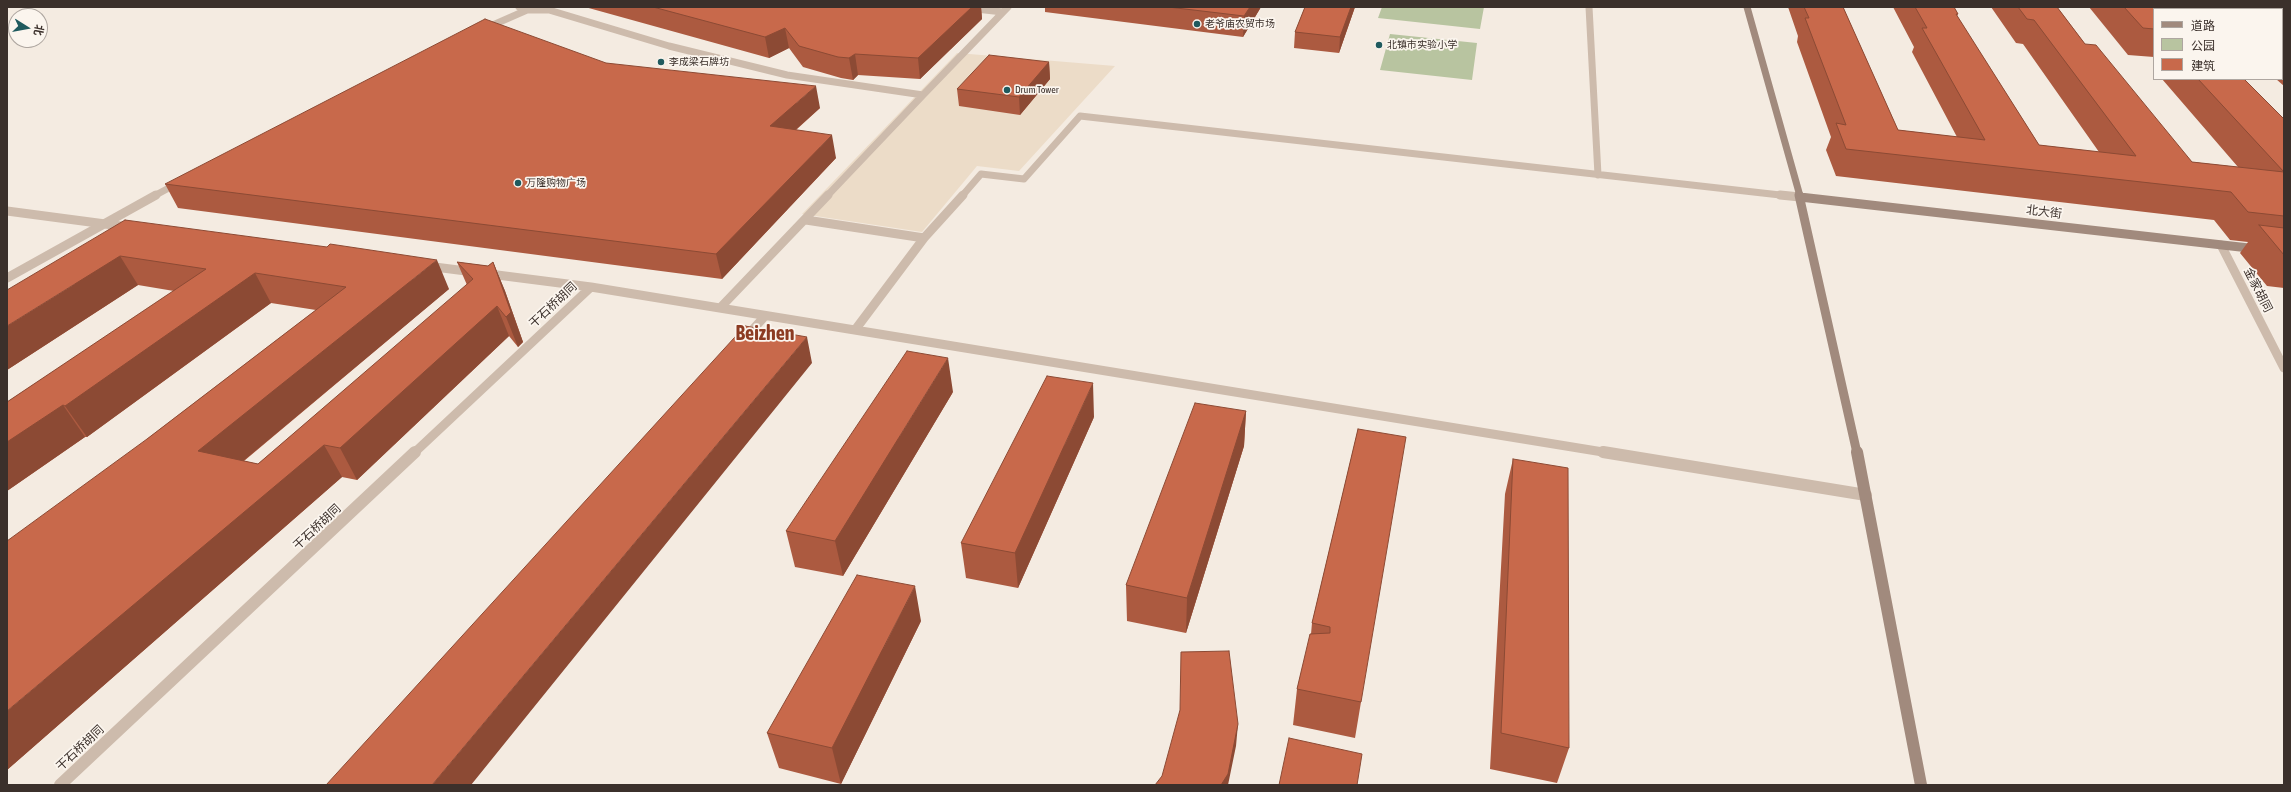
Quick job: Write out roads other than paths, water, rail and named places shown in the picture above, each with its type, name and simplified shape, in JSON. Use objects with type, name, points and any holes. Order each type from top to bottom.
[{"type":"street","points":[[518,7],[527,10],[549,10],[670,46],[787,75],[924,95]]},
{"type":"street","points":[[958,7],[1003,12]]},
{"type":"street","points":[[720,308],[806,220],[1008,7]]},
{"type":"street","points":[[1589,7],[1598,175]]},
{"type":"street","points":[[1747,7],[1800,197],[1866,495],[1921,785]]},
{"type":"street","points":[[478,32],[527,10]]},
{"type":"street","points":[[856,330],[924,238],[981,174],[1024,179],[1080,116],[1800,197]]},
{"type":"street","points":[[7,278],[102,223],[185,179]]},
{"type":"street","name":"北大街","points":[[1800,197],[2284,252]]},
{"type":"street","points":[[7,210],[141,228]]},
{"type":"street","points":[[806,220],[924,238]]},
{"type":"street","name":"金家胡同","points":[[2221,245],[2284,368]]},
{"type":"street","points":[[417,264],[591,287],[1866,495]]},
{"type":"street","name":"干石桥胡同","points":[[60,785],[591,287]]},
{"type":"street","points":[[738,345],[765,316]]},
{"type":"place","name":"老爷庙农贸市场","points":[[1197,24]]},
{"type":"place","name":"北镇市实验小学","points":[[1379,45]]},
{"type":"place","name":"李成梁石牌坊","points":[[661,62]]},
{"type":"place","name":"Drum Tower","points":[[1007,90]]},
{"type":"place","name":"万隆购物广场","points":[[518,183]]},
{"type":"district","name":"Beizhen","points":[[765,334]]}]
